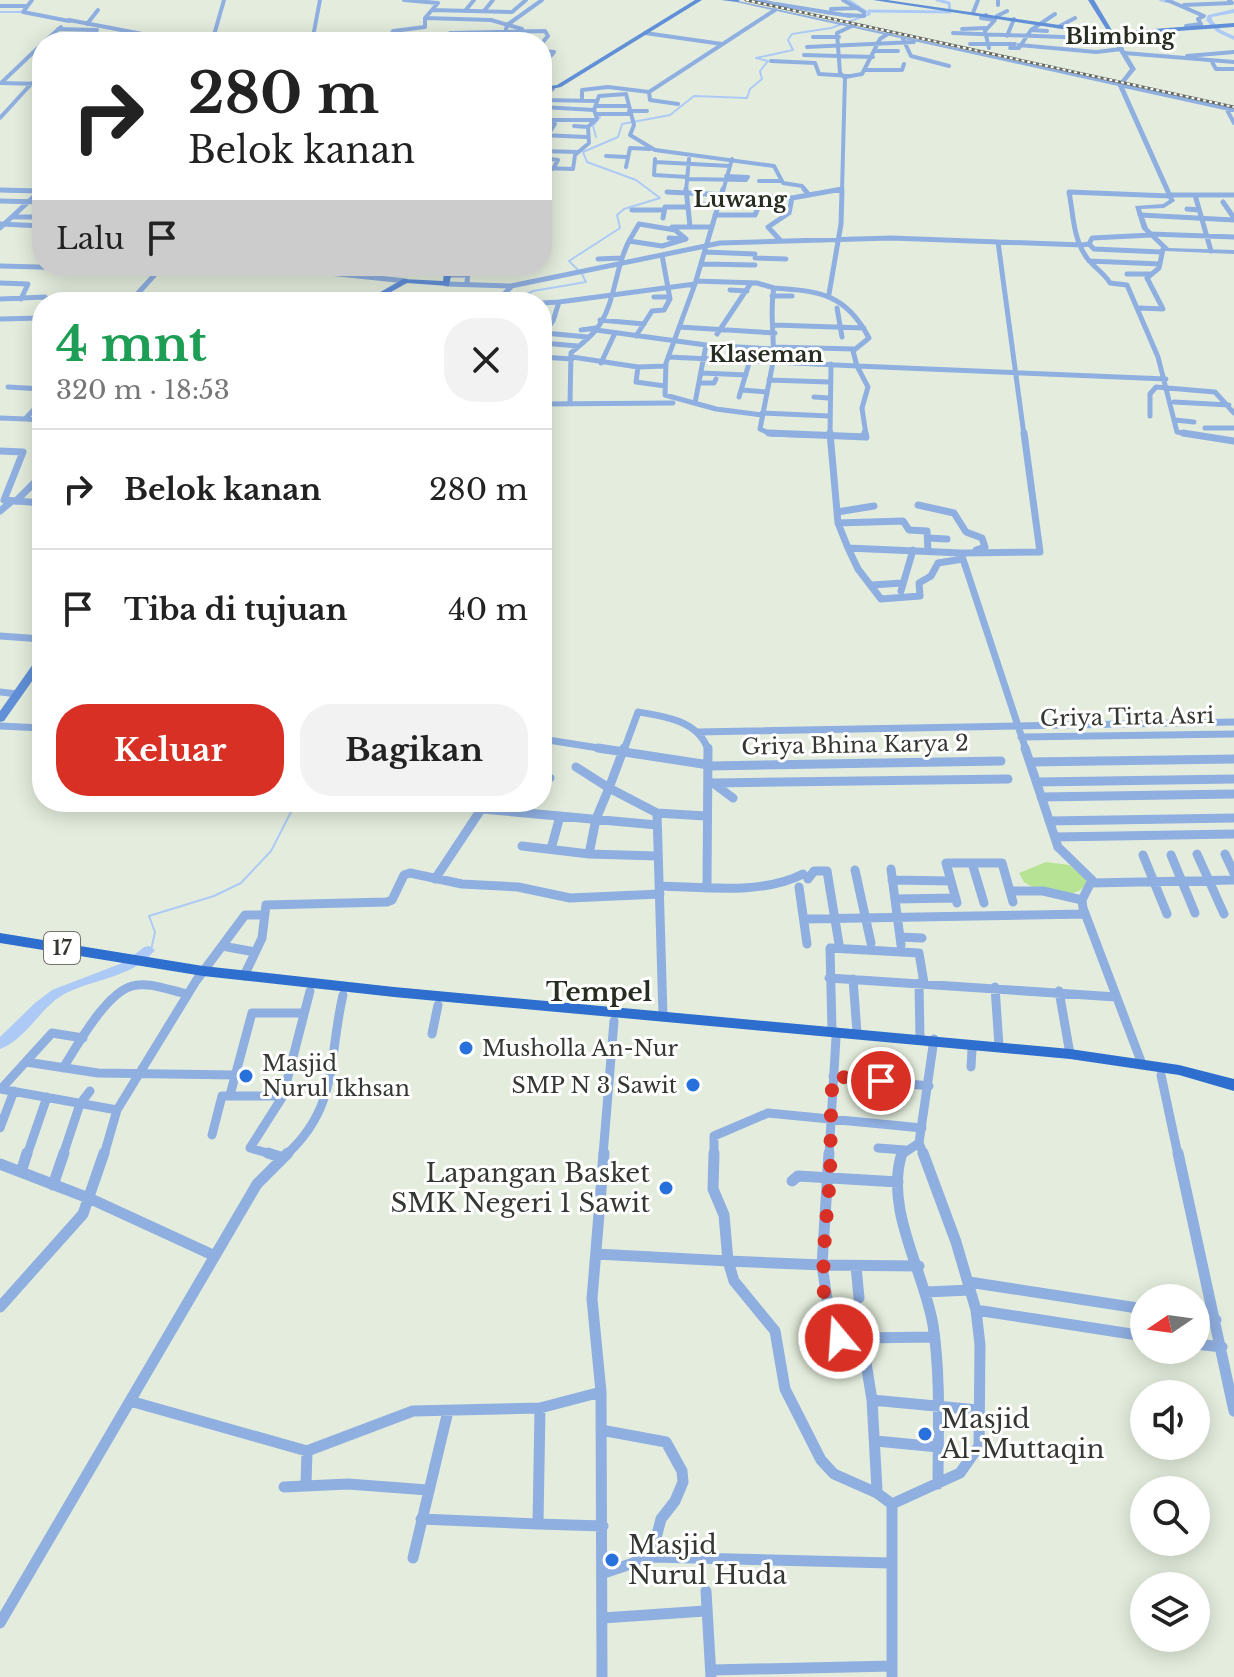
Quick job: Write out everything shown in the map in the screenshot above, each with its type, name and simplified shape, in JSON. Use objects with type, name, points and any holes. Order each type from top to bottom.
[{"type":"highway","name":"17","points":[[0,938],[117,962]]},
{"type":"highway","name":"17","points":[[0,948],[143,966],[195,982],[342,999],[372,994],[592,1015],[613,1025],[834,1034],[1070,1054],[1142,1064],[1234,1093]]},
{"type":"highway","name":"17","points":[[195,982],[244,976],[438,1005],[592,1015],[663,1016],[834,1034],[857,1033],[930,1041],[972,1059],[1181,1076],[1234,1085]]},
{"type":"main road","points":[[553,89],[699,0]]},
{"type":"main road","points":[[724,0],[736,0]]},
{"type":"main road","points":[[876,0],[913,2],[983,16],[1077,29],[1118,44],[1186,26],[1234,25]]},
{"type":"main road","points":[[1091,0],[1118,44]]},
{"type":"main road","points":[[386,292],[406,281],[418,285],[447,279]]},
{"type":"main road","points":[[2,713],[32,674]]},
{"type":"street","points":[[32,0],[24,12],[112,29]]},
{"type":"street","points":[[214,32],[224,0]]},
{"type":"street","points":[[314,32],[320,0]]},
{"type":"street","points":[[393,32],[426,27],[425,18],[438,3],[404,0]]},
{"type":"street","points":[[465,11],[474,0]]},
{"type":"street","points":[[486,9],[493,0]]},
{"type":"street","points":[[512,12],[526,0]]},
{"type":"street","points":[[484,32],[506,28],[542,0]]},
{"type":"street","points":[[736,0],[1234,107]]},
{"type":"street","points":[[756,0],[775,7],[864,16],[864,12],[843,0]]},
{"type":"street","points":[[973,13],[978,0]]},
{"type":"street","points":[[1169,0],[1193,0],[1202,4]]},
{"type":"street","points":[[1169,0],[1204,16],[1198,19],[1201,24],[1186,26]]},
{"type":"street","points":[[0,2],[27,6]]},
{"type":"street","points":[[826,2],[832,12]]},
{"type":"street","points":[[1183,5],[1232,2]]},
{"type":"street","points":[[432,10],[465,11],[499,7]]},
{"type":"street","points":[[582,101],[583,89],[649,92],[775,7]]},
{"type":"street","points":[[832,12],[858,8]]},
{"type":"street","points":[[486,9],[525,12]]},
{"type":"street","points":[[88,23],[98,10]]},
{"type":"street","points":[[997,16],[1007,11]]},
{"type":"street","points":[[1010,48],[1019,45],[1039,23],[1055,14]]},
{"type":"street","points":[[983,16],[995,20],[986,28],[959,32],[972,17],[983,16]]},
{"type":"street","points":[[425,18],[465,20],[506,28]]},
{"type":"street","points":[[1007,36],[1014,19]]},
{"type":"street","points":[[1063,27],[1076,19]]},
{"type":"street","points":[[461,32],[465,20]]},
{"type":"street","points":[[55,32],[69,21]]},
{"type":"street","points":[[829,294],[835,240],[841,224],[843,76],[838,32],[853,25]]},
{"type":"street","points":[[483,27],[546,32]]},
{"type":"street","points":[[505,32],[506,28]]},
{"type":"street","points":[[986,28],[988,46]]},
{"type":"street","points":[[58,29],[143,32]]},
{"type":"street","points":[[1074,38],[1072,33],[1077,29]]},
{"type":"street","points":[[1031,30],[1047,31]]},
{"type":"street","points":[[959,32],[1066,40],[1074,38],[1139,48]]},
{"type":"street","points":[[645,33],[723,44]]},
{"type":"street","points":[[771,61],[807,61],[815,63],[819,74],[861,75],[878,43],[889,33]]},
{"type":"street","points":[[813,37],[839,37]]},
{"type":"street","points":[[1056,49],[1059,38]]},
{"type":"street","points":[[903,41],[913,57],[949,66]]},
{"type":"street","points":[[807,47],[914,42]]},
{"type":"street","points":[[1099,42],[1210,60],[1234,55]]},
{"type":"street","points":[[970,44],[1096,52],[1118,44]]},
{"type":"street","points":[[1118,44],[1133,69],[1122,83]]},
{"type":"street","points":[[804,55],[840,56],[898,51]]},
{"type":"street","points":[[1,83],[32,53]]},
{"type":"street","points":[[1171,56],[1234,55]]},
{"type":"street","points":[[1210,60],[1216,69],[1234,69]]},
{"type":"street","points":[[865,70],[902,70],[904,64]]},
{"type":"street","points":[[1,83],[32,83]]},
{"type":"street","points":[[0,118],[32,83]]},
{"type":"street","points":[[1122,83],[1226,108],[1234,107]]},
{"type":"street","points":[[1122,83],[1171,203],[1137,207],[1162,250],[1160,264],[1147,278],[1163,309],[1140,308]]},
{"type":"street","points":[[552,159],[558,160],[553,169],[573,169],[577,152],[587,140],[588,127],[597,110],[600,95],[626,91]]},
{"type":"street","points":[[626,91],[631,136],[656,150]]},
{"type":"street","points":[[649,92],[650,100],[678,104]]},
{"type":"street","points":[[552,99],[582,101],[597,110]]},
{"type":"street","points":[[552,108],[630,115],[647,111]]},
{"type":"street","points":[[1226,108],[1234,123]]},
{"type":"street","points":[[552,120],[597,110]]},
{"type":"street","points":[[574,126],[588,127]]},
{"type":"street","points":[[552,136],[587,140]]},
{"type":"street","points":[[572,142],[587,140]]},
{"type":"street","points":[[626,167],[626,157],[631,148],[656,150],[775,166],[783,182]]},
{"type":"street","points":[[656,150],[654,175],[687,179]]},
{"type":"street","points":[[552,151],[577,152]]},
{"type":"street","points":[[690,154],[686,193],[690,226]]},
{"type":"street","points":[[606,156],[626,157]]},
{"type":"street","points":[[677,401],[665,395],[668,357],[696,283],[732,159]]},
{"type":"street","points":[[655,162],[730,166]]},
{"type":"street","points":[[669,181],[725,178]]},
{"type":"street","points":[[759,181],[802,186],[809,195]]},
{"type":"street","points":[[775,197],[783,182]]},
{"type":"street","points":[[0,190],[32,191]]},
{"type":"street","points":[[667,192],[792,198],[842,191]]},
{"type":"street","points":[[1086,261],[1085,244],[1069,192],[1232,197]]},
{"type":"street","points":[[1195,195],[1211,251]]},
{"type":"street","points":[[715,215],[754,216],[763,196]]},
{"type":"street","points":[[1,225],[32,198]]},
{"type":"street","points":[[780,240],[768,227],[789,213],[792,198]]},
{"type":"street","points":[[0,201],[32,202]]},
{"type":"street","points":[[1223,202],[1234,219]]},
{"type":"street","points":[[698,204],[744,204]]},
{"type":"street","points":[[632,210],[688,207]]},
{"type":"street","points":[[1187,209],[1199,210]]},
{"type":"street","points":[[663,210],[663,218]]},
{"type":"street","points":[[1140,215],[1234,219]]},
{"type":"street","points":[[11,217],[32,217]]},
{"type":"street","points":[[570,404],[572,352],[596,329],[613,294],[620,262],[639,224],[667,228],[679,232],[686,239]]},
{"type":"street","points":[[1,225],[32,226]]},
{"type":"street","points":[[16,231],[22,225]]},
{"type":"street","points":[[667,228],[712,227]]},
{"type":"street","points":[[1085,244],[1095,238],[1151,235],[1234,237]]},
{"type":"street","points":[[669,238],[686,239]]},
{"type":"street","points":[[598,259],[639,261],[754,241],[891,238],[1085,244],[1094,249],[1140,251],[1234,252]]},
{"type":"street","points":[[629,241],[667,246],[686,239]]},
{"type":"street","points":[[717,332],[733,302],[754,283],[754,241]]},
{"type":"street","points":[[848,548],[963,555],[1040,552],[998,242]]},
{"type":"street","points":[[706,249],[755,259]]},
{"type":"street","points":[[1140,251],[1144,263]]},
{"type":"street","points":[[636,336],[652,311],[664,310],[669,297],[665,288],[662,255]]},
{"type":"street","points":[[702,264],[786,259]]},
{"type":"street","points":[[639,261],[642,271]]},
{"type":"street","points":[[1086,261],[1160,264]]},
{"type":"street","points":[[1086,261],[1101,268],[1110,283],[1127,285],[1140,308],[1174,402],[1180,434],[1234,441]]},
{"type":"street","points":[[447,279],[467,284],[511,286],[587,272],[620,262]]},
{"type":"street","points":[[0,266],[32,266]]},
{"type":"street","points":[[0,283],[12,266]]},
{"type":"street","points":[[1127,274],[1150,274]]},
{"type":"street","points":[[139,292],[153,276]]},
{"type":"street","points":[[360,276],[406,281]]},
{"type":"street","points":[[467,276],[467,284]]},
{"type":"street","points":[[0,283],[28,284],[21,301]]},
{"type":"street","points":[[552,302],[696,283],[754,283],[829,294],[856,314],[869,338],[854,349],[793,350],[674,343],[596,329],[581,330]]},
{"type":"street","points":[[505,292],[511,286]]},
{"type":"street","points":[[774,288],[769,312],[775,333],[773,361],[760,429],[766,433],[867,436],[862,408],[868,387],[857,366],[854,349]]},
{"type":"street","points":[[730,290],[747,291]]},
{"type":"street","points":[[772,296],[792,296]]},
{"type":"street","points":[[654,297],[669,297]]},
{"type":"street","points":[[0,299],[32,299]]},
{"type":"street","points":[[553,321],[559,302]]},
{"type":"street","points":[[836,310],[848,307]]},
{"type":"street","points":[[836,310],[856,314]]},
{"type":"street","points":[[836,310],[842,337]]},
{"type":"street","points":[[0,319],[32,318]]},
{"type":"street","points":[[600,320],[644,324]]},
{"type":"street","points":[[734,330],[738,321]]},
{"type":"street","points":[[774,325],[864,328]]},
{"type":"street","points":[[679,327],[717,332],[775,333]]},
{"type":"street","points":[[601,363],[615,333]]},
{"type":"street","points":[[552,335],[588,337]]},
{"type":"street","points":[[552,344],[578,346]]},
{"type":"street","points":[[695,403],[706,345]]},
{"type":"street","points":[[668,357],[704,359],[742,356],[750,360],[857,366],[1166,379]]},
{"type":"street","points":[[552,357],[638,367],[666,366]]},
{"type":"street","points":[[739,397],[750,360]]},
{"type":"street","points":[[831,364],[828,413],[838,523],[858,569],[872,585],[878,598],[920,596],[919,583],[931,576],[938,563],[985,548],[982,538],[966,532],[963,519],[953,510],[918,505]]},
{"type":"street","points":[[638,367],[636,382],[665,386]]},
{"type":"street","points":[[702,373],[746,375]]},
{"type":"street","points":[[700,383],[714,383],[716,379]]},
{"type":"street","points":[[769,380],[829,382]]},
{"type":"street","points":[[8,387],[32,388]]},
{"type":"street","points":[[1150,416],[1153,388],[1215,392],[1234,413]]},
{"type":"street","points":[[742,390],[766,392]]},
{"type":"street","points":[[814,397],[829,398]]},
{"type":"street","points":[[552,404],[677,401],[695,403],[725,414],[828,413]]},
{"type":"street","points":[[1174,402],[1229,405]]},
{"type":"street","points":[[1209,405],[1210,414]]},
{"type":"street","points":[[818,410],[828,413]]},
{"type":"street","points":[[25,419],[32,412]]},
{"type":"street","points":[[0,418],[32,419]]},
{"type":"street","points":[[1175,420],[1194,422]]},
{"type":"street","points":[[1205,428],[1234,428]]},
{"type":"street","points":[[0,451],[23,452],[13,484],[4,499],[32,502]]},
{"type":"street","points":[[0,511],[32,484]]},
{"type":"street","points":[[837,512],[874,506]]},
{"type":"street","points":[[838,523],[902,520],[909,530],[924,526],[928,551]]},
{"type":"street","points":[[928,538],[947,539]]},
{"type":"street","points":[[872,585],[902,587],[913,550]]},
{"type":"street","points":[[963,555],[1055,837],[1062,853],[1089,874],[1092,883],[1082,900],[1085,914],[1142,1064]]},
{"type":"street","points":[[0,636],[32,638]]},
{"type":"street","points":[[0,692],[17,694]]},
{"type":"street","points":[[589,854],[596,819],[638,712],[671,717],[697,732],[708,747],[711,782],[705,816],[707,885]]},
{"type":"street","points":[[697,732],[1234,722]]},
{"type":"street","points":[[0,726],[32,728]]},
{"type":"street","name":"Griya Tirta Asri","points":[[1021,737],[1234,734]]},
{"type":"street","name":"Griya Bhina Karya 2","points":[[552,740],[709,766],[1001,761]]},
{"type":"street","points":[[1030,762],[1234,759]]},
{"type":"street","points":[[576,767],[657,813],[705,816]]},
{"type":"street","points":[[711,782],[1008,779]]},
{"type":"street","points":[[1037,782],[1234,779]]},
{"type":"street","points":[[1165,781],[1171,795]]},
{"type":"street","points":[[711,782],[733,798]]},
{"type":"street","points":[[1041,797],[1234,794]]},
{"type":"street","points":[[435,879],[479,812]]},
{"type":"street","points":[[532,812],[657,825]]},
{"type":"street","points":[[657,813],[663,1016]]},
{"type":"street","points":[[551,849],[560,816]]},
{"type":"street","points":[[1049,821],[1234,818]]},
{"type":"street","points":[[1055,837],[1234,834]]},
{"type":"street","points":[[522,846],[589,854],[657,856]]},
{"type":"street","points":[[1197,854],[1224,914]]},
{"type":"street","points":[[1225,854],[1234,873]]},
{"type":"street","points":[[1143,855],[1167,914]]},
{"type":"street","points":[[1171,855],[1195,913]]},
{"type":"street","points":[[895,899],[956,900],[946,863],[1002,863],[1013,902]]},
{"type":"street","points":[[972,863],[984,903]]},
{"type":"street","points":[[891,869],[900,941],[922,938]]},
{"type":"street","points":[[855,870],[871,943]]},
{"type":"street","points":[[244,976],[264,931],[264,907],[268,904],[387,902],[392,900],[407,873],[435,879],[518,887],[570,898],[707,885],[774,883],[793,881],[814,871],[827,871],[839,944]]},
{"type":"street","points":[[892,880],[951,881]]},
{"type":"street","points":[[1092,883],[1234,880]]},
{"type":"street","points":[[799,887],[807,944]]},
{"type":"street","points":[[1010,891],[1043,891],[1082,900]]},
{"type":"street","points":[[0,1307],[83,1214],[91,1199],[117,1110],[195,982],[246,913],[264,915]]},
{"type":"street","points":[[804,919],[1085,914]]},
{"type":"street","points":[[222,946],[255,952]]},
{"type":"street","points":[[892,1504],[960,1473],[977,1452],[980,1345],[970,1286],[919,1143],[929,1086],[930,1041],[919,953],[834,948],[828,950],[834,1034],[830,1178],[822,1265],[832,1333],[839,1338],[932,1337]]},
{"type":"street","points":[[829,978],[1116,997]]},
{"type":"street","points":[[853,979],[857,1033]]},
{"type":"street","points":[[63,1068],[114,1000],[131,986],[195,982]]},
{"type":"street","points":[[995,987],[999,1046]]},
{"type":"street","points":[[1059,991],[1070,1054]]},
{"type":"street","points":[[283,1158],[250,1148],[283,1096],[308,995]]},
{"type":"street","points":[[0,1623],[257,1184],[299,1145],[325,1102],[339,1033],[342,999]]},
{"type":"street","points":[[432,1034],[438,1005]]},
{"type":"street","points":[[230,1095],[252,1012],[304,1013]]},
{"type":"street","points":[[602,1677],[601,1392],[592,1299],[613,1025]]},
{"type":"street","points":[[1,1089],[52,1033],[83,1038]]},
{"type":"street","points":[[26,1062],[141,1075],[236,1075]]},
{"type":"street","points":[[833,1076],[929,1086]]},
{"type":"street","points":[[1181,1076],[1216,1320],[1234,1411]]},
{"type":"street","points":[[1,1089],[117,1110]]},
{"type":"street","points":[[0,1128],[14,1091]]},
{"type":"street","points":[[53,1185],[80,1104],[90,1091]]},
{"type":"street","points":[[212,1135],[221,1097],[283,1096]]},
{"type":"street","points":[[21,1172],[47,1097]]},
{"type":"street","points":[[706,1591],[711,1674],[789,1669],[892,1671],[892,1504],[877,1490],[838,1476],[822,1462],[782,1383],[776,1333],[765,1314],[731,1278],[724,1215],[713,1189],[715,1134],[760,1113],[922,1128]]},
{"type":"street","points":[[919,1143],[905,1150],[899,1159],[898,1182],[906,1229],[926,1292],[932,1337],[938,1484]]},
{"type":"street","points":[[878,1148],[905,1150]]},
{"type":"street","points":[[0,1164],[91,1199],[215,1256]]},
{"type":"street","points":[[792,1181],[798,1176],[898,1182]]},
{"type":"street","points":[[596,1254],[822,1265],[919,1266]]},
{"type":"street","points":[[856,1266],[859,1298]]},
{"type":"street","points":[[926,1292],[970,1286],[1130,1307]]},
{"type":"street","points":[[976,1310],[1130,1334]]},
{"type":"street","points":[[1210,1319],[1216,1320]]},
{"type":"street","points":[[862,1338],[872,1400],[877,1490]]},
{"type":"street","points":[[1210,1346],[1222,1347]]},
{"type":"street","points":[[130,1401],[307,1451],[406,1413],[540,1408],[601,1392]]},
{"type":"street","points":[[872,1400],[978,1410]]},
{"type":"street","points":[[538,1524],[540,1408]]},
{"type":"street","points":[[413,1558],[448,1411]]},
{"type":"street","points":[[601,1430],[666,1442],[682,1471],[678,1496],[657,1529],[651,1557]]},
{"type":"street","points":[[876,1441],[938,1447]]},
{"type":"street","points":[[306,1484],[307,1451]]},
{"type":"street","points":[[284,1487],[306,1484],[428,1490]]},
{"type":"street","points":[[421,1519],[603,1526]]},
{"type":"street","points":[[604,1573],[651,1557],[890,1563]]},
{"type":"street","points":[[603,1618],[705,1611]]},
{"type":"green space","points":[[1046,862],[1069,865],[1087,879],[1084,887],[1078,892],[1060,894],[1040,890],[1024,882],[1019,873]]},
{"type":"waterway","points":[[578,270],[569,261],[620,228],[617,215],[624,209],[660,198],[636,180],[587,162],[583,152],[618,137],[622,124],[670,115],[694,96],[747,98],[750,89],[762,79],[760,71],[768,61],[756,58],[793,50],[788,40],[792,34],[831,28],[870,14],[849,0]]},
{"type":"waterway","points":[[869,11],[950,12],[949,3],[937,0]]},
{"type":"waterway","points":[[1160,0],[1167,2]]},
{"type":"waterway","points":[[1234,11],[1210,16],[1209,20],[1219,31],[1234,38]]},
{"type":"waterway","points":[[0,12],[22,12]]},
{"type":"waterway","points":[[596,137],[593,126],[600,117]]},
{"type":"waterway","points":[[531,292],[586,282],[582,274]]},
{"type":"waterway","points":[[151,950],[155,932],[149,916],[214,896],[241,883],[271,851],[291,812]]},
{"type":"waterway","points":[[0,1044],[57,993],[130,965],[149,950]]},
{"type":"railway","points":[[746,0],[1234,107]]},
{"type":"place","name":"Musholla An-Nur","points":[[466,1048]]},
{"type":"place","name":"Masjid Nurul Ikhsan","points":[[246,1076]]},
{"type":"place","name":"SMP N 3 Sawit","points":[[693,1085]]},
{"type":"place","name":"Lapangan Basket SMK Negeri 1 Sawit","points":[[666,1188]]},
{"type":"place","name":"Masjid Al-Muttaqin","points":[[925,1434]]},
{"type":"place","name":"Masjid Nurul Huda","points":[[612,1560]]},
{"type":"district","name":"Blimbing","points":[[1120,36]]},
{"type":"district","name":"Luwang","points":[[740,199]]},
{"type":"district","name":"Klaseman","points":[[766,354]]},
{"type":"district","name":"Tempel","points":[[599,992]]},
{"type":"route","points":[[839,1338],[834,1336],[831,1329],[822,1265],[830,1178],[833,1076],[881,1081]]}]
